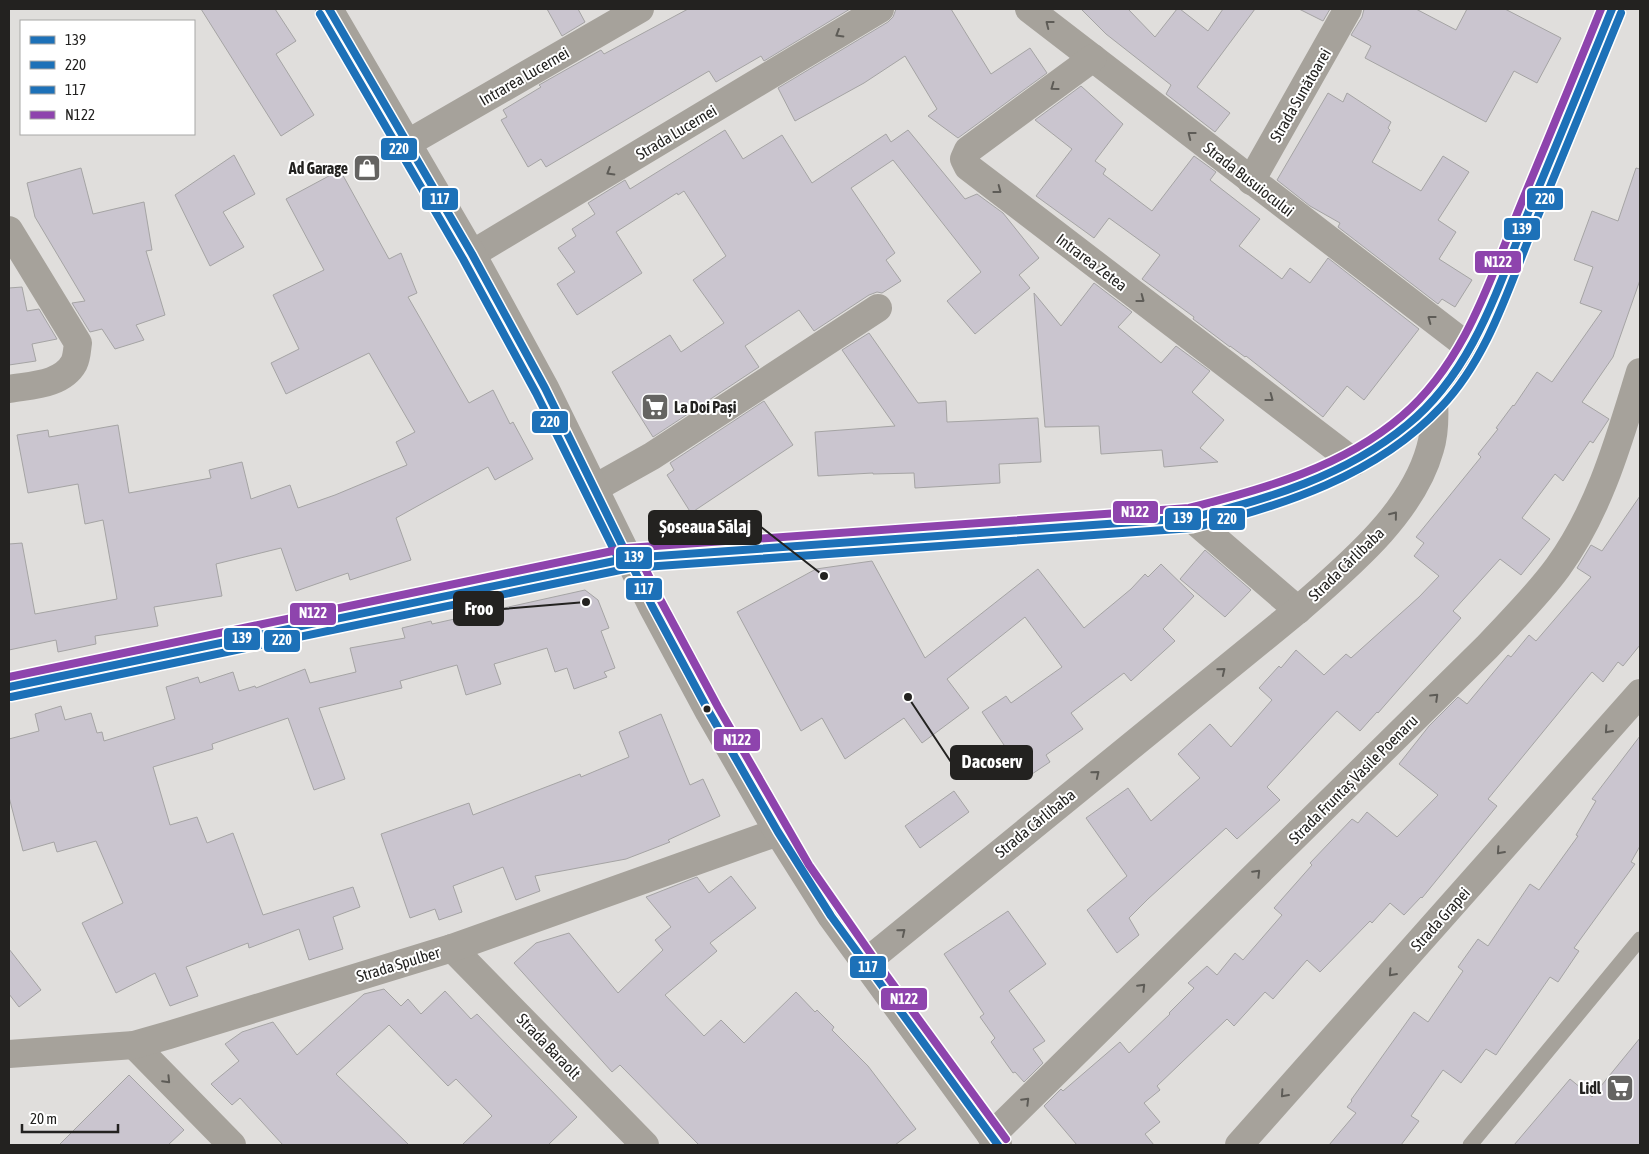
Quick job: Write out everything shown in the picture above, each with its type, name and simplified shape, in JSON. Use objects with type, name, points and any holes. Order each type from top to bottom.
[{"type":"street","points":[[329,9],[472,254],[546,388],[652,606],[709,712],[778,832],[865,963],[995,1140]]},
{"type":"street","name":"Intrarea Lucernei","points":[[408,143],[640,9]]},
{"type":"street","name":"Strada Lucernei","points":[[472,254],[880,9]]},
{"type":"street","name":"Strada Busuiocului","points":[[1029,9],[1470,348]]},
{"type":"street","name":"Strada Sunătoarei","points":[[1251,181],[1348,9]]},
{"type":"street","points":[[9,687],[630,558],[1191,518],[1237,507],[1284,492],[1354,462],[1398,433],[1434,400],[1470,348],[1488,314],[1612,9]]},
{"type":"street","name":"Intrarea Zetea","points":[[1093,58],[968,150],[964,160],[968,167],[1354,462]]},
{"type":"street","points":[[9,230],[78,343],[76,361],[67,373],[55,380],[9,389]]},
{"type":"street","points":[[595,488],[652,456],[878,308]]},
{"type":"street","name":"Strada Fruntaș Vasile Poenaru","points":[[995,1140],[1527,605],[1558,567],[1585,522],[1605,481],[1640,372]]},
{"type":"street","name":"Strada Cârlibaba","points":[[865,963],[1298,610],[1350,564],[1398,510],[1415,485],[1430,450],[1435,423],[1434,400]]},
{"type":"street","points":[[1191,518],[1298,610]]},
{"type":"street","name":"Strada Grapei","points":[[1239,1145],[1640,693]]},
{"type":"street","name":"Strada Spulber","points":[[9,1054],[134,1045],[452,948],[778,832]]},
{"type":"street","name":"Strada Baraolt","points":[[452,948],[645,1145]]},
{"type":"street","points":[[134,1045],[232,1145]]},
{"type":"lane","points":[[1470,1145],[1640,939]]},
{"type":"building","points":[[201,9],[275,9],[296,41],[276,54],[314,115],[281,136]]},
{"type":"building","points":[[547,9],[578,9],[585,22],[562,36]]},
{"type":"building","points":[[688,9],[850,9],[764,61],[761,56],[716,82],[709,71],[546,167],[541,159],[528,167],[501,120],[507,117],[503,110],[541,87],[539,85],[601,50],[604,54]]},
{"type":"building","points":[[896,9],[951,9],[991,74],[1030,48],[1047,73],[958,138],[928,116],[937,109],[905,56],[864,83],[795,121],[778,88],[888,22],[893,17]]},
{"type":"building","points":[[1081,9],[1128,9],[1155,37],[1177,9],[1180,9],[1208,31],[1223,9],[1255,9],[1197,87],[1230,113],[1215,132],[1166,94],[1171,85],[1106,34]]},
{"type":"building","points":[[1299,9],[1330,9],[1323,21]]},
{"type":"building","points":[[1364,9],[1416,9],[1456,30],[1467,9],[1505,9],[1561,38],[1537,83],[1514,71],[1486,122],[1365,58],[1371,46],[1351,35],[1362,17]]},
{"type":"building","points":[[1081,86],[1123,124],[1095,161],[1106,169],[1103,174],[1152,211],[1194,156],[1216,172],[1210,180],[1260,219],[1239,246],[1282,279],[1290,268],[1310,283],[1328,258],[1419,329],[1364,400],[1347,386],[1323,417],[1246,356],[1230,347],[1193,319],[1194,317],[1142,279],[1160,255],[1109,218],[1094,238],[1036,196],[1072,149],[1035,120]]},
{"type":"building","points":[[1328,93],[1343,102],[1347,93],[1391,122],[1388,128],[1390,130],[1372,162],[1421,191],[1443,156],[1469,172],[1438,220],[1456,232],[1439,259],[1472,280],[1455,307],[1442,299],[1438,304],[1338,227],[1340,223],[1310,206],[1277,180]]},
{"type":"building","points":[[725,130],[743,159],[782,135],[812,183],[886,134],[891,142],[908,130],[965,199],[977,194],[1003,213],[1039,258],[1019,275],[1030,288],[975,334],[947,301],[981,272],[893,160],[851,188],[895,253],[886,260],[901,281],[882,293],[877,292],[869,295],[814,331],[799,310],[745,346],[759,367],[653,437],[612,372],[670,335],[681,352],[724,323],[693,280],[726,256],[684,191],[678,195],[677,193],[616,232],[642,273],[577,315],[557,284],[575,272],[558,248],[576,236],[572,229],[595,214],[588,203],[625,180],[630,189]]},
{"type":"building","points":[[234,155],[255,194],[223,212],[244,247],[210,266],[175,195]]},
{"type":"building","points":[[81,168],[93,214],[144,202],[152,250],[146,251],[165,315],[136,325],[144,340],[115,349],[102,329],[90,332],[72,303],[85,301],[35,217],[27,183]]},
{"type":"building","points":[[1636,168],[1640,169],[1640,280],[1613,357],[1582,402],[1609,419],[1593,443],[1590,441],[1563,481],[1555,474],[1522,518],[1550,539],[1521,575],[1500,559],[1453,611],[1461,618],[1360,731],[1337,711],[1267,787],[1280,800],[1237,839],[1226,828],[1148,899],[1129,918],[1139,935],[1117,953],[1087,910],[1127,876],[1086,818],[1128,788],[1151,821],[1200,778],[1178,754],[1210,724],[1231,747],[1272,700],[1259,688],[1279,666],[1281,668],[1296,650],[1324,675],[1346,654],[1351,658],[1419,597],[1439,576],[1414,556],[1424,543],[1416,537],[1481,457],[1478,454],[1498,429],[1496,428],[1514,406],[1537,372],[1552,382],[1602,311],[1580,303],[1593,267],[1574,260],[1592,211],[1618,221]]},
{"type":"building","points":[[340,170],[389,259],[401,253],[417,293],[408,297],[469,403],[493,390],[510,424],[513,422],[533,459],[495,480],[488,467],[396,518],[411,560],[350,580],[348,573],[296,591],[281,548],[216,564],[222,596],[154,607],[158,626],[95,636],[96,644],[58,652],[56,640],[9,650],[9,544],[22,543],[35,614],[117,599],[103,520],[85,524],[78,484],[28,493],[17,435],[48,430],[49,437],[118,425],[129,493],[211,478],[209,470],[242,462],[251,499],[290,485],[298,508],[407,465],[396,442],[415,432],[369,353],[286,394],[271,363],[299,349],[273,295],[324,270],[286,199]]},
{"type":"building","points":[[1094,283],[1132,312],[1118,327],[1161,363],[1176,346],[1210,371],[1192,392],[1224,420],[1200,448],[1218,462],[1164,467],[1162,450],[1101,454],[1099,426],[1045,427],[1034,293],[1061,326]]},
{"type":"building","points":[[22,287],[27,311],[39,309],[57,339],[32,344],[36,361],[9,365],[9,288]]},
{"type":"building","points":[[869,333],[918,403],[946,401],[947,422],[1038,418],[1041,462],[999,464],[1000,483],[915,488],[914,473],[818,476],[815,432],[895,426],[842,350]]},
{"type":"building","points":[[764,401],[793,445],[691,513],[667,475],[674,470],[670,463]]},
{"type":"building","points":[[1640,496],[1640,645],[1623,666],[1618,662],[1603,682],[1592,672],[1488,799],[1497,806],[1422,898],[1404,915],[1390,903],[1372,923],[1370,921],[1320,972],[1307,960],[1273,999],[1265,992],[1234,1026],[1227,1019],[1157,1086],[1160,1090],[1144,1103],[1160,1122],[1145,1134],[1154,1145],[1077,1145],[1044,1106],[1061,1089],[1063,1091],[1120,1042],[1129,1053],[1194,988],[1188,983],[1207,966],[1217,975],[1235,953],[1243,960],[1282,915],[1274,908],[1312,865],[1310,863],[1352,819],[1358,823],[1367,812],[1397,837],[1438,795],[1399,764],[1429,726],[1458,697],[1467,704],[1508,655],[1511,657],[1529,635],[1536,641],[1591,577],[1577,568],[1591,545],[1602,551]]},
{"type":"building","points":[[1205,550],[1251,590],[1225,617],[1180,579]]},
{"type":"building","points":[[872,561],[925,658],[1038,569],[1084,628],[1131,589],[1145,574],[1148,577],[1161,564],[1194,596],[1163,629],[1175,641],[1131,681],[1124,673],[1071,713],[1083,729],[1046,755],[1050,762],[1026,778],[982,712],[1006,696],[1011,703],[1062,667],[1025,617],[947,679],[969,708],[922,743],[904,718],[845,759],[822,718],[801,731],[737,612],[816,569]]},
{"type":"building","points":[[585,590],[598,600],[609,628],[601,631],[615,668],[604,672],[607,677],[574,689],[567,668],[555,672],[547,648],[494,664],[501,684],[466,695],[457,665],[400,681],[402,688],[319,708],[345,779],[314,790],[288,718],[212,744],[213,749],[153,767],[170,825],[197,817],[207,843],[233,833],[263,915],[353,887],[360,907],[333,917],[343,949],[309,960],[299,929],[249,948],[248,943],[186,967],[198,996],[170,1006],[155,973],[116,993],[82,923],[123,903],[96,841],[57,852],[54,842],[23,851],[9,797],[9,739],[39,731],[35,714],[61,706],[65,720],[91,713],[97,733],[102,732],[104,741],[175,719],[166,687],[198,677],[200,683],[233,672],[239,691],[255,686],[256,688],[305,669],[310,683],[356,672],[350,648],[405,638],[402,628],[431,621],[432,624]]},
{"type":"building","points":[[661,714],[690,785],[703,779],[720,816],[668,840],[670,842],[626,859],[535,876],[540,891],[516,900],[503,867],[453,886],[462,912],[439,920],[435,909],[410,918],[381,834],[469,803],[473,815],[580,774],[581,777],[629,757],[619,732]]},
{"type":"building","points":[[1640,736],[1640,846],[1631,862],[1635,864],[1574,948],[1579,951],[1558,982],[1550,977],[1496,1055],[1486,1049],[1461,1083],[1443,1070],[1411,1116],[1419,1121],[1401,1145],[1329,1145],[1356,1113],[1347,1107],[1351,1100],[1414,1012],[1428,1022],[1463,971],[1458,967],[1478,939],[1488,946],[1530,884],[1539,890],[1578,836],[1576,835],[1596,801],[1592,799]]},
{"type":"building","points":[[954,791],[969,812],[920,848],[905,826]]},
{"type":"building","points":[[731,876],[756,908],[710,943],[717,951],[665,995],[704,1036],[721,1020],[744,1043],[796,992],[815,1012],[817,1010],[834,1027],[832,1030],[868,1066],[916,1129],[895,1145],[699,1145],[620,1065],[612,1072],[514,963],[536,943],[569,933],[618,993],[663,950],[655,940],[671,927],[646,897],[697,877],[709,893]]},
{"type":"building","points":[[1008,911],[1046,964],[1009,991],[1045,1041],[1033,1049],[1043,1063],[1024,1082],[1015,1072],[1013,1073],[991,1042],[995,1038],[980,1017],[984,1014],[944,954]]},
{"type":"building","points":[[9,949],[41,990],[19,1007],[9,994]]},
{"type":"building","points":[[384,989],[401,1006],[408,999],[421,1014],[445,991],[471,1019],[477,1014],[577,1117],[548,1145],[462,1145],[492,1116],[456,1079],[448,1086],[389,1025],[336,1074],[409,1145],[283,1145],[240,1098],[232,1105],[211,1084],[239,1061],[225,1044],[242,1032],[273,1022],[297,1055],[364,994]]},
{"type":"building","name":"Lidl","points":[[1640,1038],[1640,1145],[1514,1145],[1570,1079],[1592,1097]]},
{"type":"building","points":[[129,1075],[184,1130],[168,1145],[59,1145]]},
{"type":"transit line","name":"117","points":[[329,9],[472,254],[545,388],[652,606],[709,712],[778,832],[831,916],[998,1145]]},
{"type":"transit line","name":"N122","points":[[9,677],[627,548],[1189,508],[1246,493],[1302,474],[1354,449],[1379,434],[1402,416],[1424,394],[1460,345],[1487,290],[1601,9]]},
{"type":"transit line","name":"139","points":[[9,687],[629,558],[1191,518],[1249,503],[1305,484],[1358,458],[1383,443],[1407,425],[1430,403],[1450,379],[1467,353],[1495,296],[1612,9]]},
{"type":"transit line","name":"220","points":[[11,697],[630,568],[1193,528],[1260,510],[1326,485],[1357,470],[1387,452],[1415,431],[1441,407],[1471,368],[1504,302],[1621,13]]},
{"type":"transit line","name":"220","points":[[320,14],[463,259],[536,393],[620,562]]},
{"type":"transit line","name":"N122","points":[[638,554],[718,707],[809,865],[873,957],[1006,1139]]},
{"type":"place","name":"Ad Garage","points":[[367,168]]},
{"type":"place","name":"La Doi Pași","points":[[655,407]]},
{"type":"place","name":"Șoseaua Sălaj","points":[[824,576]]},
{"type":"place","name":"Froo","points":[[586,602]]},
{"type":"place","name":"Dacoserv","points":[[908,697]]},
{"type":"place","name":"Lidl","points":[[1620,1088]]}]
